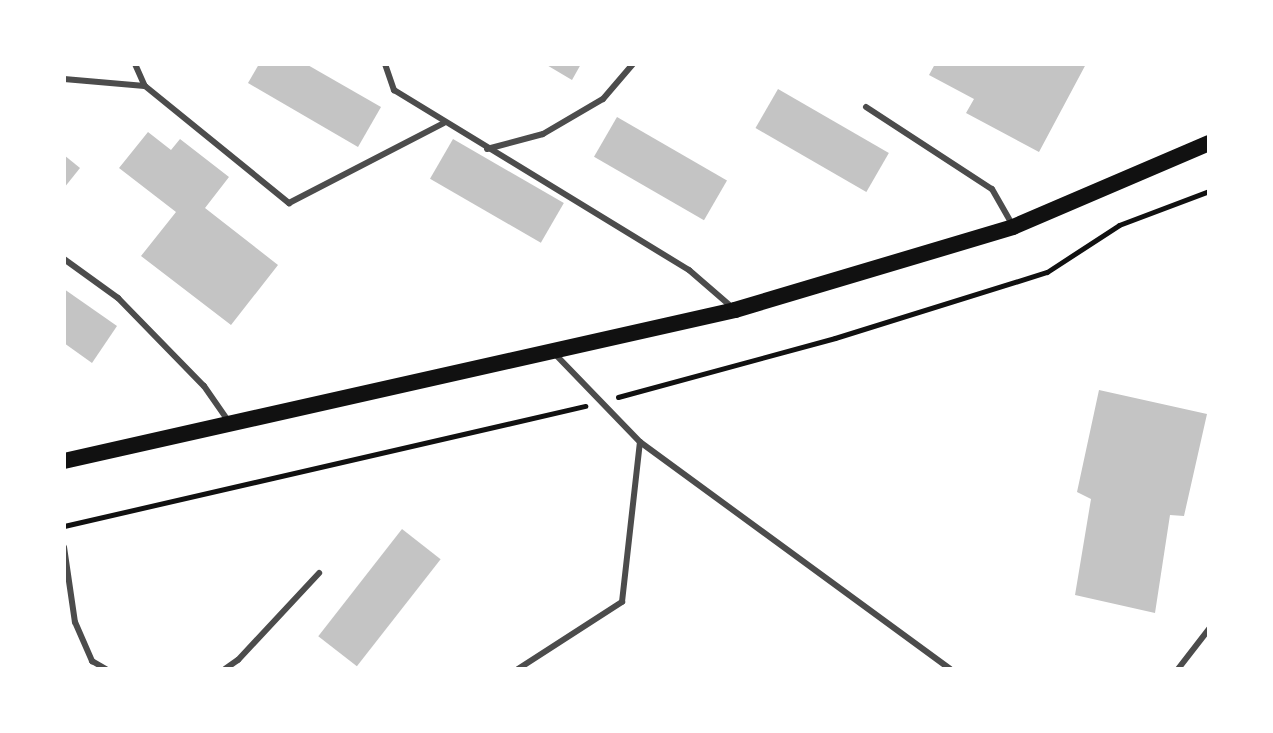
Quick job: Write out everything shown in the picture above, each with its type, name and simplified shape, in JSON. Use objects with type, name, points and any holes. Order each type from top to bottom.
[{"type":"main road","points":[[64,461],[735,310],[1013,227],[1209,143]]},
{"type":"lane","points":[[135,64],[145,86],[289,203],[444,123]]},
{"type":"lane","points":[[385,64],[394,90],[689,270],[735,310]]},
{"type":"lane","points":[[487,149],[543,134],[603,99],[633,64]]},
{"type":"lane","points":[[64,79],[145,86]]},
{"type":"lane","points":[[866,107],[992,189],[1013,227]]},
{"type":"lane","points":[[64,259],[118,298],[204,386],[229,422]]},
{"type":"lane","points":[[552,350],[640,442],[950,669]]},
{"type":"lane","points":[[518,669],[622,602],[640,442]]},
{"type":"lane","points":[[64,547],[75,622],[92,661],[106,669]]},
{"type":"lane","points":[[225,669],[238,660],[319,573]]},
{"type":"lane","points":[[1178,669],[1209,629]]},
{"type":"path","points":[[64,526],[533,421],[835,338],[1047,272],[1119,225],[1209,191]]},
{"type":"building","points":[[259,64],[306,64],[381,107],[358,147],[248,83]]},
{"type":"building","points":[[545,64],[581,64],[572,80]]},
{"type":"building","points":[[935,64],[1086,64],[1039,152],[966,113],[974,99],[929,75]]},
{"type":"building","points":[[778,89],[889,153],[866,192],[756,128]]},
{"type":"building","points":[[617,117],[727,180],[704,220],[594,157]]},
{"type":"building","points":[[148,132],[171,150],[180,139],[229,177],[205,208],[278,265],[231,325],[141,256],[176,212],[119,168]]},
{"type":"building","points":[[453,139],[564,203],[541,243],[430,179]]},
{"type":"building","points":[[64,155],[80,168],[64,188]]},
{"type":"building","points":[[64,289],[117,326],[92,363],[64,343]]},
{"type":"building","points":[[1099,390],[1207,414],[1184,516],[1170,515],[1155,613],[1075,595],[1091,499],[1077,492]]},
{"type":"building","points":[[402,529],[441,559],[357,666],[318,636]]}]
